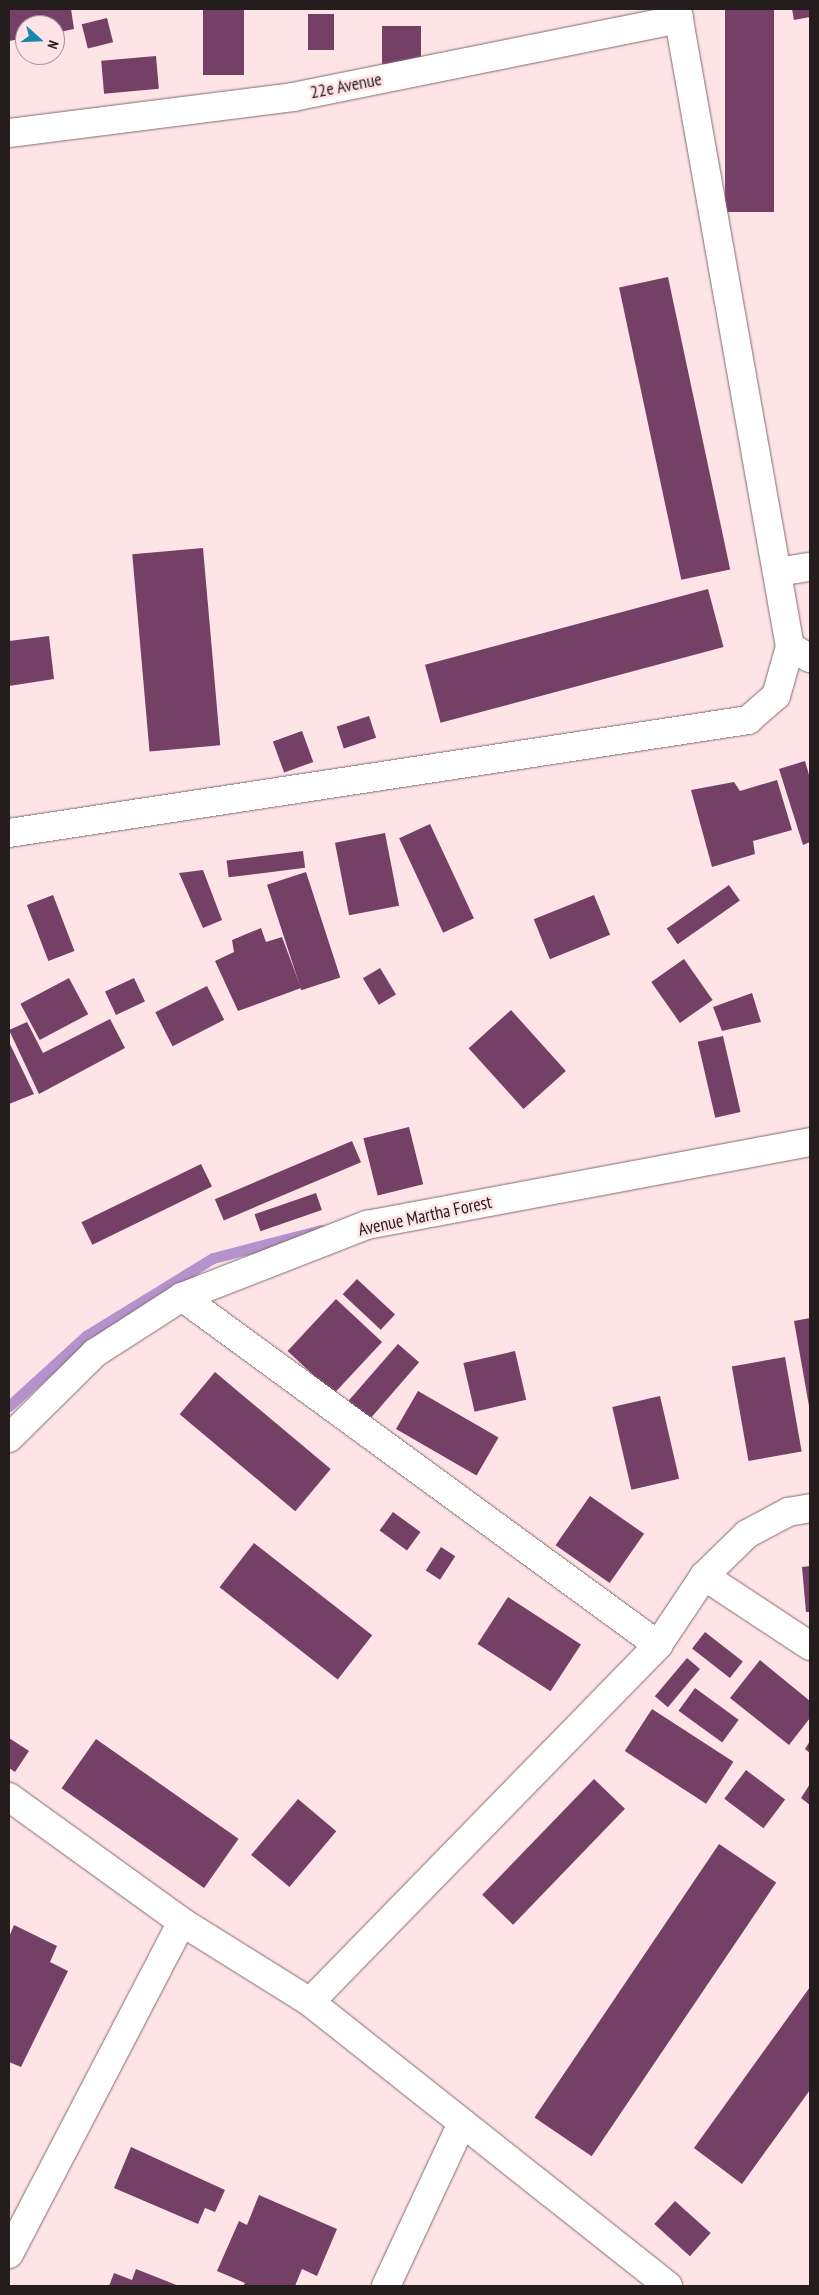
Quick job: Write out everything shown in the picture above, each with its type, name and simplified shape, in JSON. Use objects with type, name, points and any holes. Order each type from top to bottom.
[{"type":"street","name":"22e Avenue","points":[[9,133],[293,97],[678,14]]},
{"type":"street","points":[[9,832],[748,720],[776,696],[800,653],[778,572],[678,14]]},
{"type":"street","points":[[778,572],[810,567]]},
{"type":"street","name":"Avenue Martha Forest","points":[[9,1438],[95,1353],[182,1297],[368,1225],[810,1142]]},
{"type":"street","points":[[182,1297],[658,1645]]},
{"type":"street","points":[[310,2002],[658,1645],[704,1576],[747,1534],[788,1512],[810,1508]]},
{"type":"street","points":[[704,1576],[810,1646]]},
{"type":"street","points":[[9,1797],[182,1922],[310,2002],[668,2286]]},
{"type":"street","points":[[9,2254],[182,1922]]},
{"type":"street","points":[[386,2286],[462,2123]]},
{"type":"building","points":[[9,9],[71,9],[74,29],[65,31],[65,15],[15,15],[15,40],[9,41]]},
{"type":"building","points":[[203,9],[244,9],[244,75],[203,75]]},
{"type":"building","points":[[725,9],[774,9],[774,212],[725,212]]},
{"type":"building","points":[[792,9],[810,9],[810,17],[794,20]]},
{"type":"building","points":[[308,14],[334,14],[334,50],[308,50]]},
{"type":"building","points":[[107,18],[113,42],[88,49],[82,24]]},
{"type":"building","points":[[382,26],[421,26],[421,64],[382,64]]},
{"type":"building","points":[[156,56],[159,89],[104,94],[101,61]]},
{"type":"building","points":[[668,277],[730,569],[681,580],[619,287]]},
{"type":"building","points":[[203,548],[220,745],[150,751],[132,554]]},
{"type":"building","points":[[708,589],[724,647],[441,723],[425,665]]},
{"type":"building","points":[[49,636],[54,679],[9,686],[9,641]]},
{"type":"building","points":[[369,716],[376,738],[344,748],[337,727]]},
{"type":"building","points":[[302,731],[313,762],[284,773],[273,742]]},
{"type":"building","points":[[805,761],[810,778],[810,842],[803,845],[779,769]]},
{"type":"building","points":[[777,780],[792,830],[753,841],[755,854],[712,867],[691,790],[734,782],[740,791]]},
{"type":"building","points":[[430,824],[474,918],[443,933],[399,838]]},
{"type":"building","points":[[385,833],[399,906],[349,915],[335,843]]},
{"type":"building","points":[[303,851],[305,868],[229,877],[227,860]]},
{"type":"building","points":[[203,870],[222,920],[203,928],[179,873]]},
{"type":"building","points":[[306,872],[340,978],[301,990],[267,885]]},
{"type":"building","points":[[729,885],[740,901],[678,944],[667,929]]},
{"type":"building","points":[[53,895],[75,951],[48,961],[27,905]]},
{"type":"building","points":[[594,895],[610,935],[550,959],[534,919]]},
{"type":"building","points":[[261,928],[266,942],[282,937],[301,988],[238,1011],[215,961],[234,952],[232,940]]},
{"type":"building","points":[[684,959],[713,1000],[680,1023],[651,982]]},
{"type":"building","points":[[380,968],[396,995],[379,1005],[363,978]]},
{"type":"building","points":[[69,978],[88,1014],[40,1040],[20,1004]]},
{"type":"building","points":[[134,978],[145,1002],[116,1015],[105,992]]},
{"type":"building","points":[[207,986],[224,1020],[173,1046],[155,1012]]},
{"type":"building","points":[[752,993],[761,1022],[722,1031],[713,1007]]},
{"type":"building","points":[[511,1010],[566,1071],[524,1109],[469,1048]]},
{"type":"building","points":[[110,1019],[125,1048],[39,1094],[9,1030],[27,1022],[43,1053]]},
{"type":"building","points":[[723,1036],[741,1112],[715,1118],[698,1042]]},
{"type":"building","points":[[9,1042],[34,1094],[9,1104]]},
{"type":"building","points":[[409,1127],[423,1184],[378,1196],[363,1138]]},
{"type":"building","points":[[352,1141],[361,1162],[224,1220],[215,1199]]},
{"type":"building","points":[[201,1164],[212,1186],[92,1245],[81,1222]]},
{"type":"building","points":[[316,1193],[322,1210],[260,1231],[255,1214]]},
{"type":"building","points":[[357,1279],[395,1314],[381,1330],[343,1294]]},
{"type":"building","points":[[336,1299],[382,1342],[334,1394],[288,1351]]},
{"type":"building","points":[[810,1318],[810,1406],[809,1406],[794,1321]]},
{"type":"building","points":[[398,1344],[419,1362],[369,1420],[347,1402]]},
{"type":"building","points":[[515,1351],[526,1400],[475,1412],[463,1363]]},
{"type":"building","points":[[785,1357],[802,1452],[748,1461],[732,1366]]},
{"type":"building","points":[[215,1372],[331,1469],[295,1511],[180,1414]]},
{"type":"building","points":[[418,1391],[499,1438],[477,1476],[396,1429]]},
{"type":"building","points":[[660,1396],[679,1479],[631,1490],[612,1407]]},
{"type":"building","points":[[590,1496],[644,1534],[610,1583],[556,1545]]},
{"type":"building","points":[[393,1512],[421,1532],[407,1551],[379,1531]]},
{"type":"building","points":[[254,1543],[372,1635],[338,1679],[220,1587]]},
{"type":"building","points":[[441,1547],[455,1556],[440,1580],[426,1570]]},
{"type":"building","points":[[810,1566],[810,1612],[806,1612],[802,1567]]},
{"type":"building","points":[[508,1597],[581,1644],[550,1691],[478,1644]]},
{"type":"building","points":[[705,1632],[743,1662],[730,1678],[692,1649]]},
{"type":"building","points":[[687,1658],[700,1669],[668,1707],[655,1696]]},
{"type":"building","points":[[760,1660],[810,1701],[810,1718],[789,1745],[730,1698]]},
{"type":"building","points":[[695,1688],[739,1720],[722,1742],[679,1711]]},
{"type":"building","points":[[652,1709],[733,1762],[706,1804],[625,1751]]},
{"type":"building","points":[[9,1738],[29,1751],[15,1772],[9,1768]]},
{"type":"building","points":[[96,1739],[239,1839],[204,1888],[62,1788]]},
{"type":"building","points":[[810,1741],[810,1753],[805,1749]]},
{"type":"building","points":[[746,1770],[785,1799],[763,1828],[724,1799]]},
{"type":"building","points":[[594,1779],[625,1809],[513,1925],[482,1895]]},
{"type":"building","points":[[810,1784],[810,1805],[801,1798]]},
{"type":"building","points":[[298,1799],[336,1831],[289,1887],[251,1855]]},
{"type":"building","points":[[719,1844],[776,1883],[592,2156],[534,2118]]},
{"type":"building","points":[[14,1925],[57,1946],[50,1962],[68,1971],[21,2067],[9,2062],[9,1937]]},
{"type":"building","points":[[810,1987],[810,2090],[742,2184],[694,2148]]},
{"type":"building","points":[[131,2147],[225,2190],[215,2212],[205,2208],[198,2224],[114,2188]]},
{"type":"building","points":[[259,2195],[337,2229],[317,2276],[302,2269],[295,2286],[243,2286],[245,2283],[217,2271],[239,2221],[247,2225]]},
{"type":"building","points":[[675,2201],[711,2233],[690,2256],[654,2224]]},
{"type":"building","points":[[136,2269],[179,2286],[109,2286],[114,2273],[132,2280]]},
{"type":"waterway","points":[[9,1406],[86,1336],[213,1258],[321,1230]]}]
